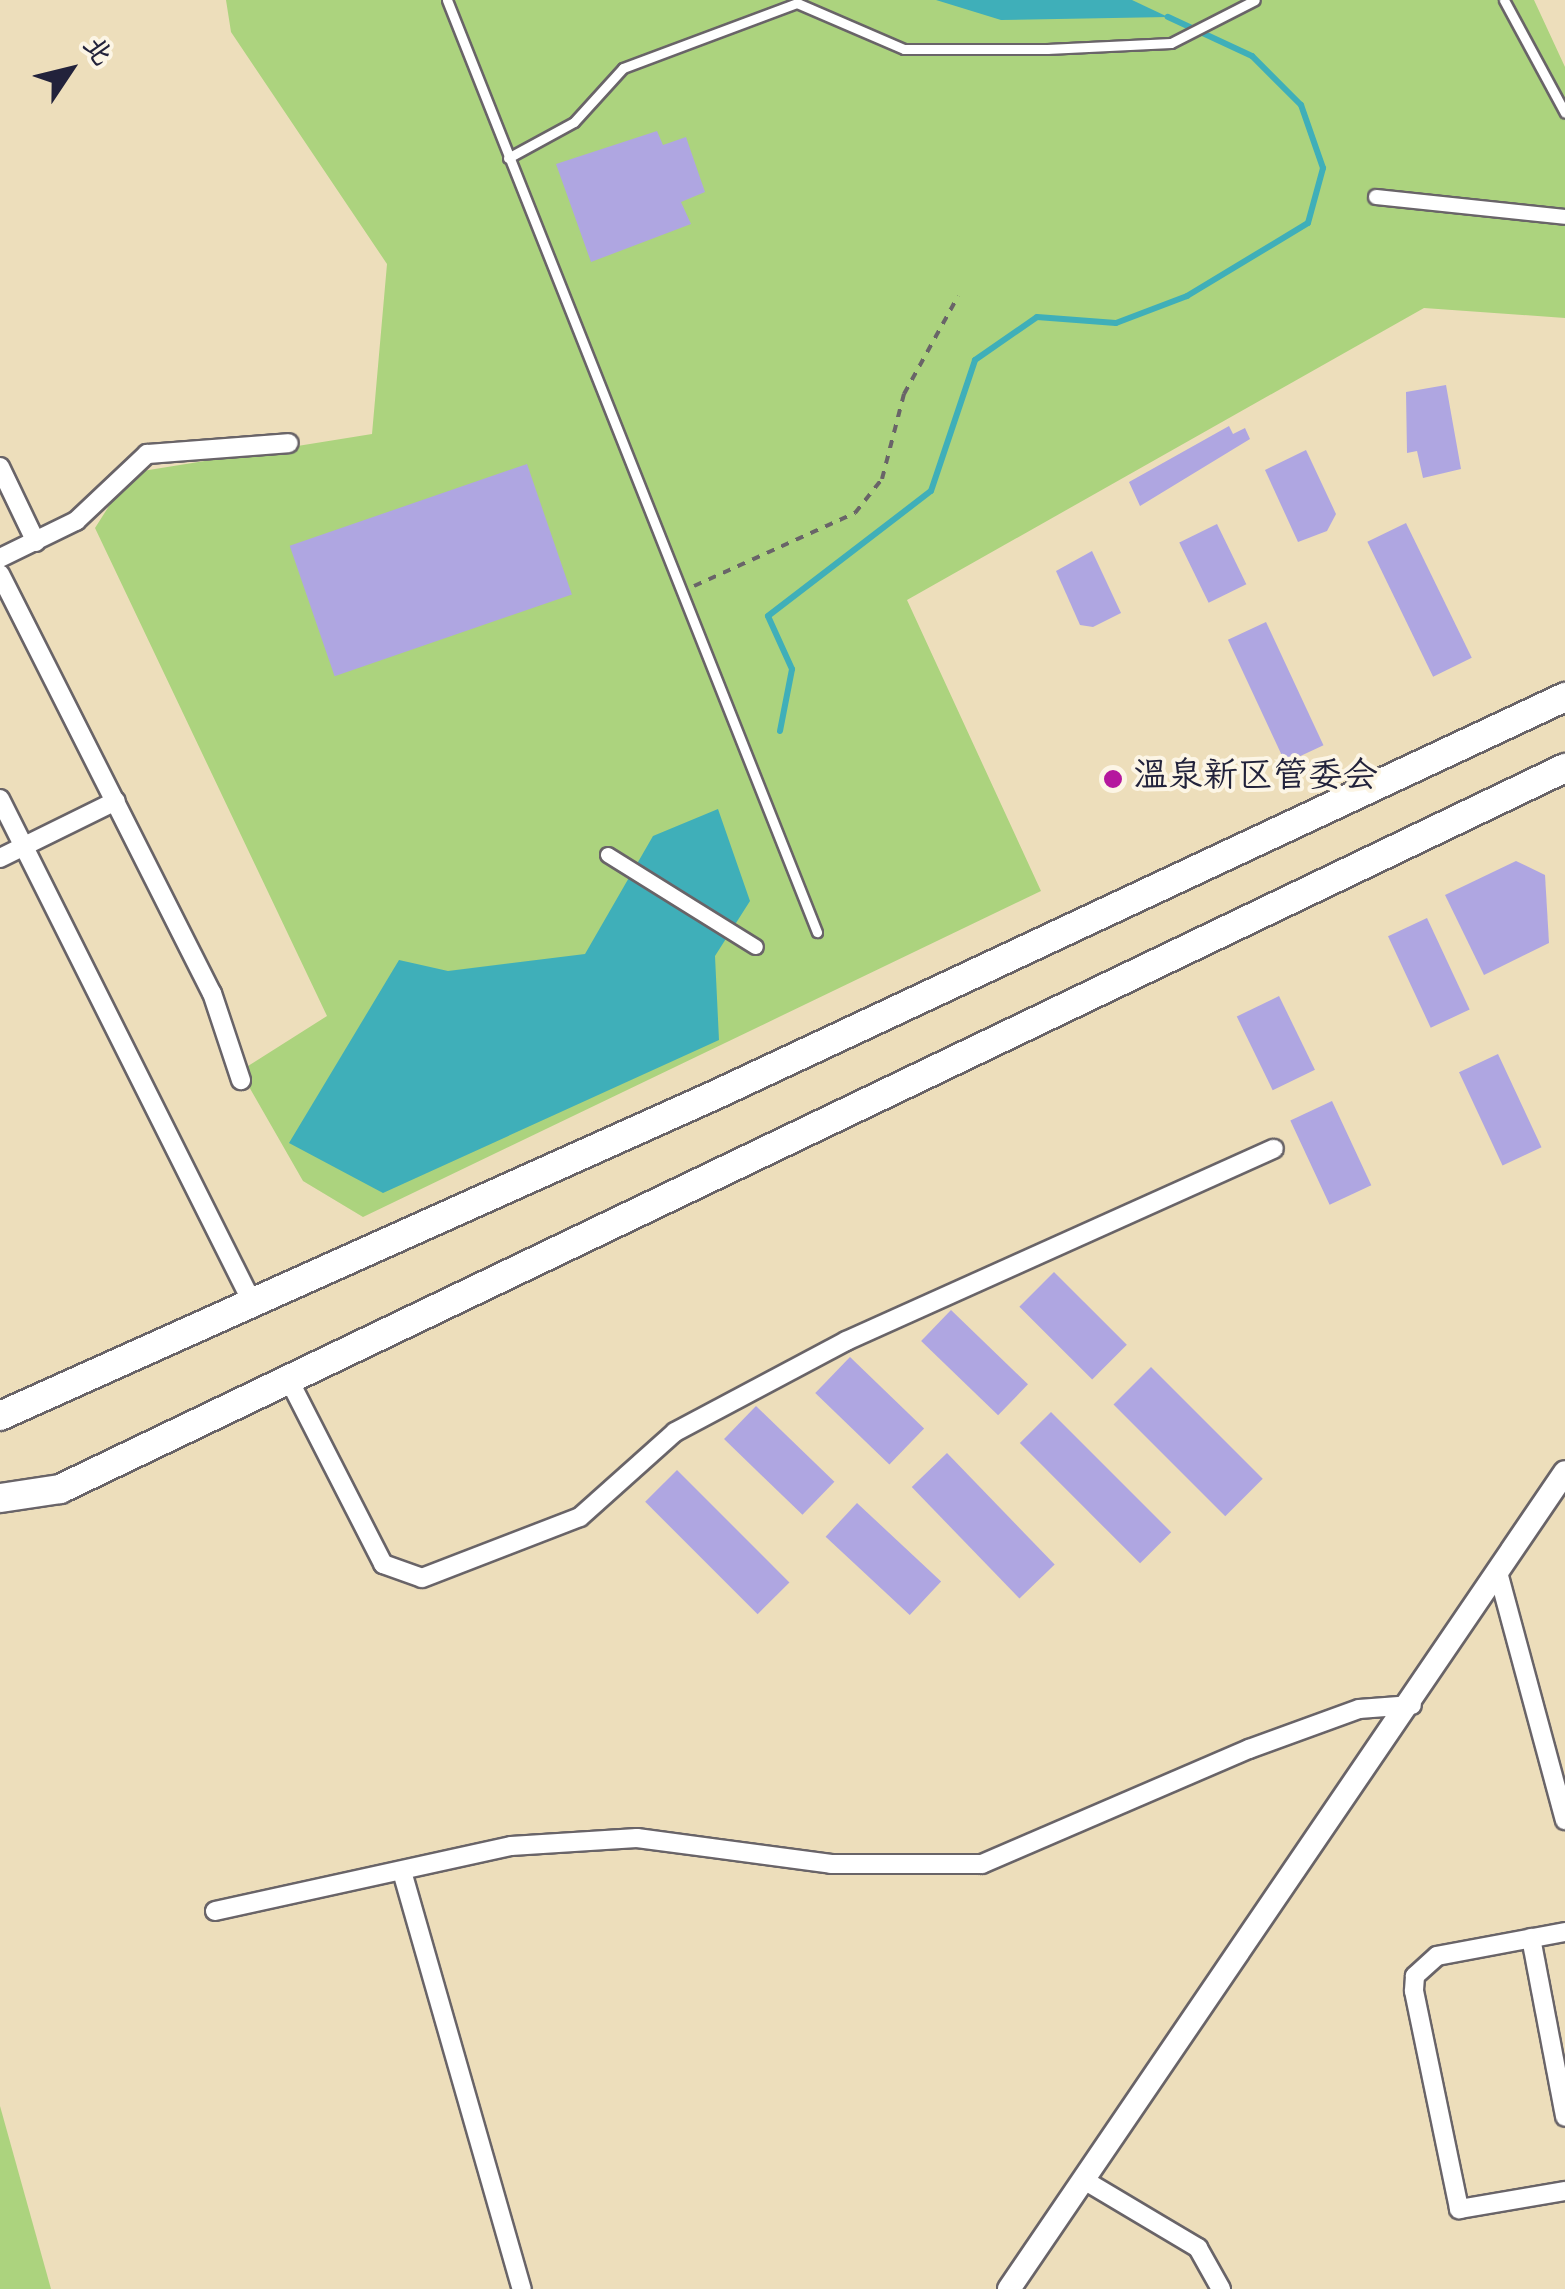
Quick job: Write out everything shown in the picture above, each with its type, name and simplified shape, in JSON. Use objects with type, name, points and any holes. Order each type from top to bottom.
[{"type":"main road","points":[[0,1416],[253,1304],[1565,698]]},
{"type":"main road","points":[[0,1498],[60,1490],[1565,768]]},
{"type":"street","points":[[1376,198],[1565,216]]},
{"type":"street","points":[[0,558],[76,522],[148,454],[289,443]]},
{"type":"street","points":[[0,467],[36,542]]},
{"type":"street","points":[[0,574],[234,1042],[241,1080]]},
{"type":"street","points":[[0,799],[253,1304]]},
{"type":"street","points":[[0,858],[116,801]]},
{"type":"street","points":[[608,855],[756,947]]},
{"type":"street","points":[[289,1380],[383,1564],[422,1578],[580,1517],[675,1432],[846,1341],[1274,1148]]},
{"type":"street","points":[[1009,2289],[1412,1705],[1565,1472]]},
{"type":"street","points":[[1499,1576],[1565,1820]]},
{"type":"street","points":[[215,1911],[403,1875],[511,1846],[637,1838],[830,1864],[982,1864],[1249,1749],[1359,1709],[1412,1705]]},
{"type":"street","points":[[403,1875],[522,2289]]},
{"type":"street","points":[[1565,1932],[1437,1956],[1415,1976],[1414,1991],[1458,2210],[1565,2192]]},
{"type":"street","points":[[1531,1938],[1565,2117]]},
{"type":"street","points":[[1084,2180],[1198,2248],[1221,2289]]},
{"type":"lane","points":[[446,0],[817,932]]},
{"type":"lane","points":[[508,158],[574,122],[622,68],[797,3],[904,50],[1184,38],[1255,0]]},
{"type":"lane","points":[[1504,0],[1565,113]]},
{"type":"path","points":[[680,590],[744,571],[856,513],[882,479],[904,394],[958,296]]},
{"type":"green space","points":[[226,0],[1534,0],[1565,67],[1565,318],[1424,308],[907,600],[1041,891],[363,1217],[303,1181],[240,1071],[327,1016],[95,528],[130,473],[372,434],[387,264],[231,32]]},
{"type":"green space","points":[[0,2106],[51,2289],[0,2289]]},
{"type":"water","points":[[936,0],[1132,0],[1168,17],[1001,20]]},
{"type":"water","points":[[718,809],[750,901],[715,956],[719,1040],[383,1193],[289,1143],[399,960],[448,971],[585,954],[653,836]]},
{"type":"building","points":[[657,131],[663,145],[686,137],[705,192],[681,202],[691,224],[591,262],[556,164]]},
{"type":"building","points":[[1446,385],[1461,469],[1423,478],[1417,451],[1407,453],[1406,392]]},
{"type":"building","points":[[1229,426],[1233,434],[1245,428],[1250,439],[1140,506],[1129,482]]},
{"type":"building","points":[[1306,450],[1336,514],[1327,531],[1298,542],[1265,470]]},
{"type":"building","points":[[527,464],[572,594],[335,676],[290,546]]},
{"type":"building","points":[[1406,523],[1472,658],[1433,677],[1367,542]]},
{"type":"building","points":[[1217,524],[1246,584],[1209,603],[1179,542]]},
{"type":"building","points":[[1092,551],[1121,613],[1093,627],[1080,625],[1056,571]]},
{"type":"building","points":[[1266,622],[1323,745],[1285,763],[1228,640]]},
{"type":"building","points":[[1516,861],[1545,875],[1549,943],[1484,975],[1445,895]]},
{"type":"building","points":[[1427,918],[1470,1010],[1431,1028],[1388,936]]},
{"type":"building","points":[[1279,996],[1315,1070],[1273,1090],[1237,1017]]},
{"type":"building","points":[[1498,1054],[1542,1147],[1503,1166],[1459,1072]]},
{"type":"building","points":[[1332,1101],[1371,1185],[1330,1205],[1290,1120]]},
{"type":"building","points":[[1054,1272],[1127,1345],[1092,1379],[1019,1307]]},
{"type":"building","points":[[951,1310],[1028,1384],[998,1415],[921,1341]]},
{"type":"building","points":[[850,1357],[924,1429],[889,1465],[815,1393]]},
{"type":"building","points":[[1151,1367],[1263,1479],[1225,1516],[1114,1404]]},
{"type":"building","points":[[756,1406],[834,1482],[802,1515],[724,1439]]},
{"type":"building","points":[[1051,1412],[1171,1532],[1140,1563],[1020,1443]]},
{"type":"building","points":[[947,1453],[1055,1564],[1019,1599],[912,1487]]},
{"type":"building","points":[[677,1470],[789,1582],[758,1614],[645,1502]]},
{"type":"building","points":[[857,1503],[941,1581],[910,1615],[826,1537]]},
{"type":"waterway","points":[[780,731],[792,669],[768,616],[931,491],[975,360],[1037,317],[1116,323],[1187,296],[1308,223],[1323,168],[1301,105],[1252,56],[1168,17]]},
{"type":"place","name":"温泉新区管委会","points":[[1113,779]]}]
